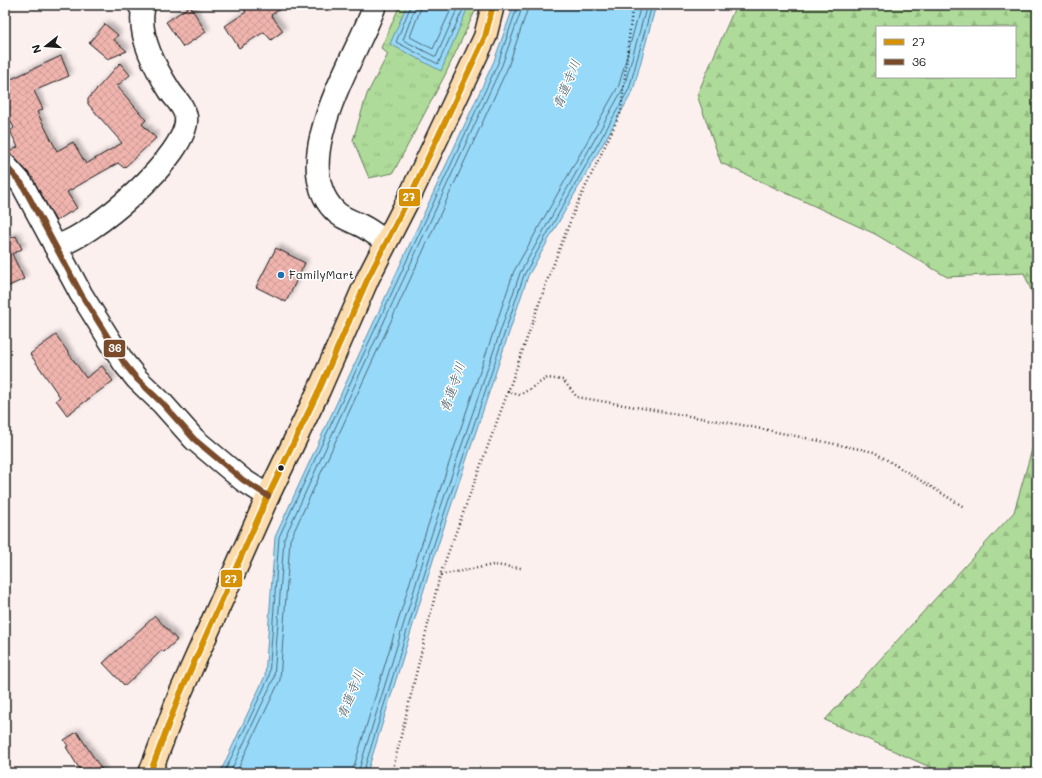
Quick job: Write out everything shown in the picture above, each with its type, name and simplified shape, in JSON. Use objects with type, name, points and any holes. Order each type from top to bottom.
[{"type":"main road","points":[[150,773],[180,694],[268,496],[319,390],[386,241],[409,198],[485,37],[493,5]]},
{"type":"street","points":[[55,246],[66,244],[117,210],[164,162],[187,126],[184,108],[165,82],[144,41],[141,19],[143,10],[139,5]]},
{"type":"street","points":[[375,5],[341,81],[322,131],[317,152],[317,171],[323,192],[333,209],[347,220],[360,225],[386,241]]},
{"type":"street","points":[[5,165],[22,184],[81,294],[124,363],[137,379],[162,403],[194,439],[243,480],[268,496]]},
{"type":"path","points":[[392,773],[440,575],[508,392],[547,281],[575,209],[621,112],[632,10]]},
{"type":"path","points":[[508,392],[520,395],[547,378],[564,380],[577,397],[742,425],[874,452],[964,507]]},
{"type":"path","points":[[440,575],[493,565],[521,568]]},
{"type":"green space","points":[[400,5],[478,5],[445,75],[393,173],[369,178],[353,140],[367,94],[388,54],[381,48]]},
{"type":"green space","points":[[736,5],[1037,5],[1037,305],[1024,273],[947,277],[875,234],[721,163],[697,95]]},
{"type":"green space","points":[[1037,432],[1037,773],[943,773],[825,720],[1014,512]]},
{"type":"water","points":[[407,5],[469,5],[441,71],[390,44]]},
{"type":"water","name":"青蓮寺川","points":[[514,5],[656,5],[633,91],[528,276],[435,554],[367,773],[220,773],[265,676],[275,537],[494,61]]},
{"type":"building","points":[[242,5],[286,5],[271,15],[283,31],[271,40],[264,32],[239,48],[225,26],[246,12]]},
{"type":"building","points":[[190,6],[206,32],[183,47],[166,22]]},
{"type":"building","points":[[105,24],[118,35],[114,40],[127,51],[108,59],[89,43]]},
{"type":"building","points":[[61,56],[69,76],[34,91],[43,109],[37,112],[57,151],[73,142],[86,164],[122,143],[88,104],[88,99],[120,63],[130,75],[117,86],[146,120],[142,124],[156,138],[124,168],[118,163],[67,192],[77,208],[56,221],[31,176],[14,157],[7,153],[18,147],[10,131],[14,128],[5,111],[5,82]]},
{"type":"building","points":[[16,236],[22,249],[12,254],[24,279],[5,288],[5,240]]},
{"type":"building","name":"FamilyMart","points":[[276,248],[305,263],[286,302],[256,287]]},
{"type":"building","points":[[56,335],[86,378],[102,366],[113,381],[67,415],[56,400],[60,397],[30,354]]},
{"type":"building","points":[[155,616],[177,640],[164,652],[162,650],[125,686],[103,663]]},
{"type":"building","points":[[77,732],[104,773],[82,773],[66,747],[68,746],[64,740]]},
{"type":"transit line","name":"27","points":[[150,773],[180,694],[268,496],[319,390],[368,278],[409,198],[485,37],[493,5]]},
{"type":"transit line","name":"36","points":[[5,165],[22,184],[81,294],[124,363],[137,379],[162,403],[194,439],[243,480],[268,496]]},
{"type":"place","name":"FamilyMart","points":[[281,275]]}]
